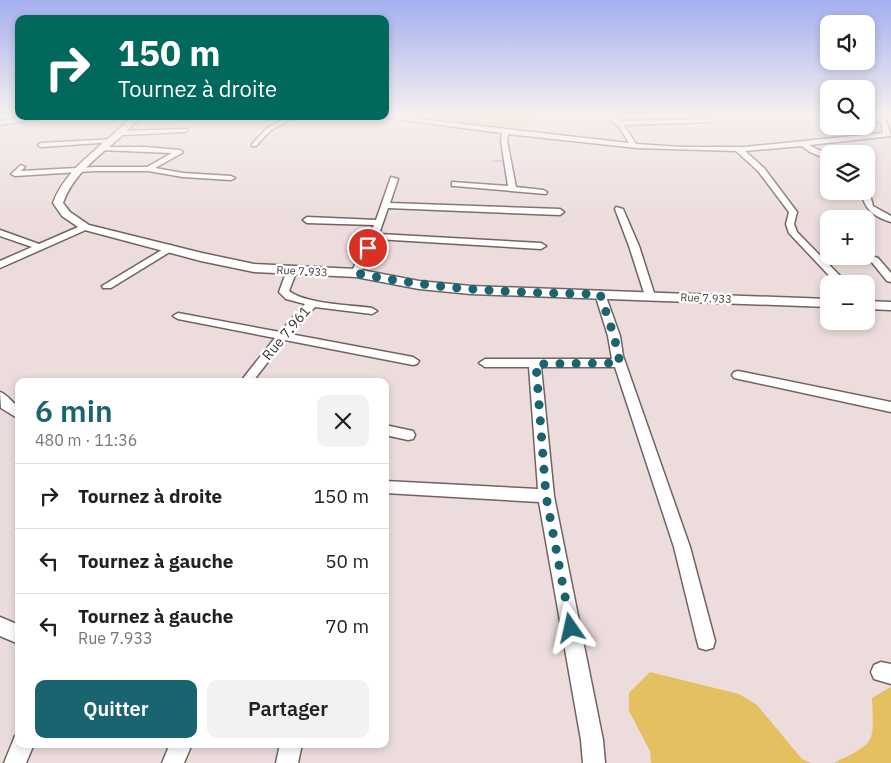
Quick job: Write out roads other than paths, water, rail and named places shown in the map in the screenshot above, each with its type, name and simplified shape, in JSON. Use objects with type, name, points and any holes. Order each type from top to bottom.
[{"type":"street","name":"Rue 7.933","points":[[101,150],[62,191],[58,203],[66,214],[85,227],[239,266],[356,273],[419,285],[463,290],[820,303]]},
{"type":"street","points":[[148,169],[180,152],[152,150]]},
{"type":"street","points":[[505,150],[512,189]]},
{"type":"street","points":[[739,150],[747,155],[767,177],[793,212],[790,224],[793,233],[834,275]]},
{"type":"street","points":[[21,167],[16,174],[148,169],[183,175],[231,178]]},
{"type":"street","points":[[356,273],[379,224],[394,180]]},
{"type":"street","points":[[456,184],[544,192]]},
{"type":"street","points":[[867,200],[872,211],[891,219]]},
{"type":"street","points":[[386,205],[560,212]]},
{"type":"street","points":[[619,210],[650,296]]},
{"type":"street","points":[[307,220],[379,224]]},
{"type":"street","points":[[0,265],[85,227]]},
{"type":"street","points":[[0,233],[39,247]]},
{"type":"street","points":[[374,236],[541,246]]},
{"type":"street","points":[[107,286],[170,248]]},
{"type":"street","points":[[875,260],[891,279]]},
{"type":"street","name":"Rue 7.961","points":[[249,378],[312,303],[290,297],[284,292],[292,270]]},
{"type":"street","points":[[600,294],[614,336],[620,363],[682,547],[706,641]]},
{"type":"street","points":[[312,303],[372,311]]},
{"type":"street","points":[[875,305],[891,306]]},
{"type":"street","points":[[178,316],[413,361]]},
{"type":"street","points":[[485,363],[620,363]]},
{"type":"street","points":[[536,364],[546,496],[592,740],[594,763]]},
{"type":"street","points":[[738,375],[891,408]]},
{"type":"street","points":[[0,396],[6,405],[15,411]]},
{"type":"street","points":[[389,431],[408,435]]},
{"type":"street","points":[[389,487],[546,496]]},
{"type":"street","points":[[0,626],[15,633]]},
{"type":"street","points":[[15,763],[21,748]]},
{"type":"street","points":[[173,763],[180,748]]},
{"type":"street","points":[[287,763],[290,748]]},
{"type":"waterway","points":[[493,161],[507,161]]}]
